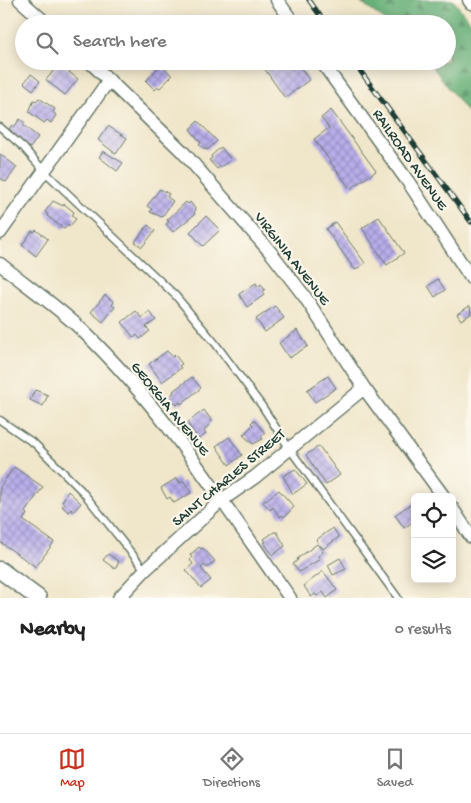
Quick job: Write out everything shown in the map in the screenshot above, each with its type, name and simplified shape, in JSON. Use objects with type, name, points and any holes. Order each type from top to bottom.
[{"type":"street","points":[[20,0],[37,15]]},
{"type":"street","points":[[277,0],[288,15]]},
{"type":"street","name":"VIRGINIA AVENUE","points":[[98,70],[183,152],[272,254],[305,297],[364,388],[441,493]]},
{"type":"street","name":"RAILROAD AVENUE","points":[[327,70],[409,183],[471,278]]},
{"type":"street","points":[[0,233],[109,80]]},
{"type":"street","name":"GEORGIA AVENUE","points":[[0,264],[62,312],[110,359],[156,411],[222,500],[290,598]]},
{"type":"street","name":"SAINT CHARLES STREET","points":[[119,598],[144,570],[222,500],[255,477],[364,388]]},
{"type":"street","points":[[456,514],[471,537]]},
{"type":"street","points":[[0,570],[38,598]]},
{"type":"lane","points":[[0,128],[24,148],[44,171],[175,295],[256,398],[289,448],[398,598]]},
{"type":"lane","points":[[0,420],[34,444],[82,491],[144,570]]},
{"type":"green space","points":[[357,0],[453,0],[471,23],[471,117],[435,70],[456,70],[456,15],[378,15]]},
{"type":"building","points":[[54,70],[70,70],[69,72],[78,79],[65,95],[46,80]]},
{"type":"building","points":[[156,70],[166,70],[172,76],[160,88],[158,87],[155,90],[146,81]]},
{"type":"building","points":[[265,70],[302,70],[309,80],[285,98]]},
{"type":"building","points":[[31,74],[40,81],[33,90],[24,83]]},
{"type":"building","points":[[39,98],[55,109],[53,112],[56,115],[51,123],[47,120],[44,123],[29,112],[34,100],[36,101]]},
{"type":"building","points":[[331,110],[376,171],[350,189],[314,139],[329,128],[321,118]]},
{"type":"building","points":[[20,119],[25,123],[23,125],[38,137],[30,148],[10,133],[12,131],[9,129],[12,125],[14,127]]},
{"type":"building","points":[[198,121],[217,141],[207,150],[199,145],[201,143],[190,129]]},
{"type":"building","points":[[108,126],[127,138],[116,154],[98,140]]},
{"type":"building","points":[[221,147],[231,160],[217,169],[209,160]]},
{"type":"building","points":[[103,151],[123,163],[117,171],[99,157]]},
{"type":"building","points":[[0,154],[17,167],[6,182],[0,178]]},
{"type":"building","points":[[160,189],[169,194],[167,197],[173,201],[162,217],[150,212],[152,209],[147,206]]},
{"type":"building","points":[[53,201],[63,206],[64,204],[74,212],[72,216],[76,219],[70,226],[68,224],[64,229],[47,216],[48,214],[45,212]]},
{"type":"building","points":[[186,202],[188,204],[190,202],[196,210],[195,214],[173,232],[166,224],[169,222],[167,220]]},
{"type":"building","points":[[206,216],[220,230],[203,246],[190,232]]},
{"type":"building","points":[[379,217],[404,253],[387,265],[362,228]]},
{"type":"building","points":[[335,222],[365,263],[355,270],[326,229]]},
{"type":"building","points":[[148,225],[155,231],[142,247],[135,242]]},
{"type":"building","points":[[36,230],[48,239],[36,256],[22,245],[32,231]]},
{"type":"building","points":[[438,279],[445,290],[435,297],[428,286]]},
{"type":"building","points":[[256,283],[258,287],[261,284],[265,290],[262,292],[264,295],[247,307],[239,294]]},
{"type":"building","points":[[105,295],[114,302],[112,305],[115,307],[103,322],[91,312]]},
{"type":"building","points":[[275,306],[284,318],[265,332],[256,319]]},
{"type":"building","points":[[470,306],[471,314],[461,320],[457,314]]},
{"type":"building","points":[[136,311],[142,318],[150,312],[156,320],[146,327],[150,331],[140,339],[137,335],[134,338],[122,322]]},
{"type":"building","points":[[297,330],[308,346],[289,358],[279,343]]},
{"type":"building","points":[[167,351],[173,357],[175,355],[182,364],[179,366],[181,368],[162,382],[149,364]]},
{"type":"building","points":[[328,376],[336,388],[315,402],[307,390]]},
{"type":"building","points":[[192,377],[201,388],[177,405],[170,396],[174,393],[173,391]]},
{"type":"building","points":[[35,390],[48,395],[43,406],[30,400]]},
{"type":"building","points":[[204,410],[212,421],[204,431],[206,434],[199,439],[187,423]]},
{"type":"building","points":[[254,420],[265,433],[261,437],[263,439],[253,444],[243,435],[253,425],[251,423]]},
{"type":"building","points":[[229,437],[242,455],[229,465],[216,446]]},
{"type":"building","points":[[319,446],[340,475],[326,485],[306,455]]},
{"type":"building","points":[[14,467],[43,487],[25,512],[27,514],[23,520],[54,542],[36,567],[0,542],[0,487]]},
{"type":"building","points":[[295,469],[307,484],[293,494],[283,476]]},
{"type":"building","points":[[177,478],[180,483],[184,481],[191,493],[174,503],[170,497],[167,499],[161,488]]},
{"type":"building","points":[[279,490],[294,507],[284,517],[282,515],[280,517],[273,507],[270,510],[263,502]]},
{"type":"building","points":[[68,491],[81,503],[73,512],[71,509],[68,512],[62,506],[65,504],[62,502]]},
{"type":"building","points":[[411,504],[411,523],[404,528],[395,515]]},
{"type":"building","points":[[333,528],[339,537],[323,549],[316,540]]},
{"type":"building","points":[[277,532],[285,546],[273,555],[264,543],[266,542],[264,539]]},
{"type":"building","points":[[317,544],[323,552],[318,556],[320,559],[299,572],[293,564]]},
{"type":"building","points":[[199,547],[203,548],[215,561],[207,568],[204,565],[201,568],[211,580],[201,588],[186,570],[193,564],[190,560],[192,557],[190,555]]},
{"type":"building","points":[[108,554],[119,562],[115,569],[103,560]]},
{"type":"building","points":[[340,558],[346,569],[333,575],[328,565]]},
{"type":"building","points":[[323,571],[337,590],[327,598],[323,592],[311,597],[304,586]]},
{"type":"railway","points":[[309,0],[320,15]]},
{"type":"railway","points":[[360,70],[471,222]]}]
